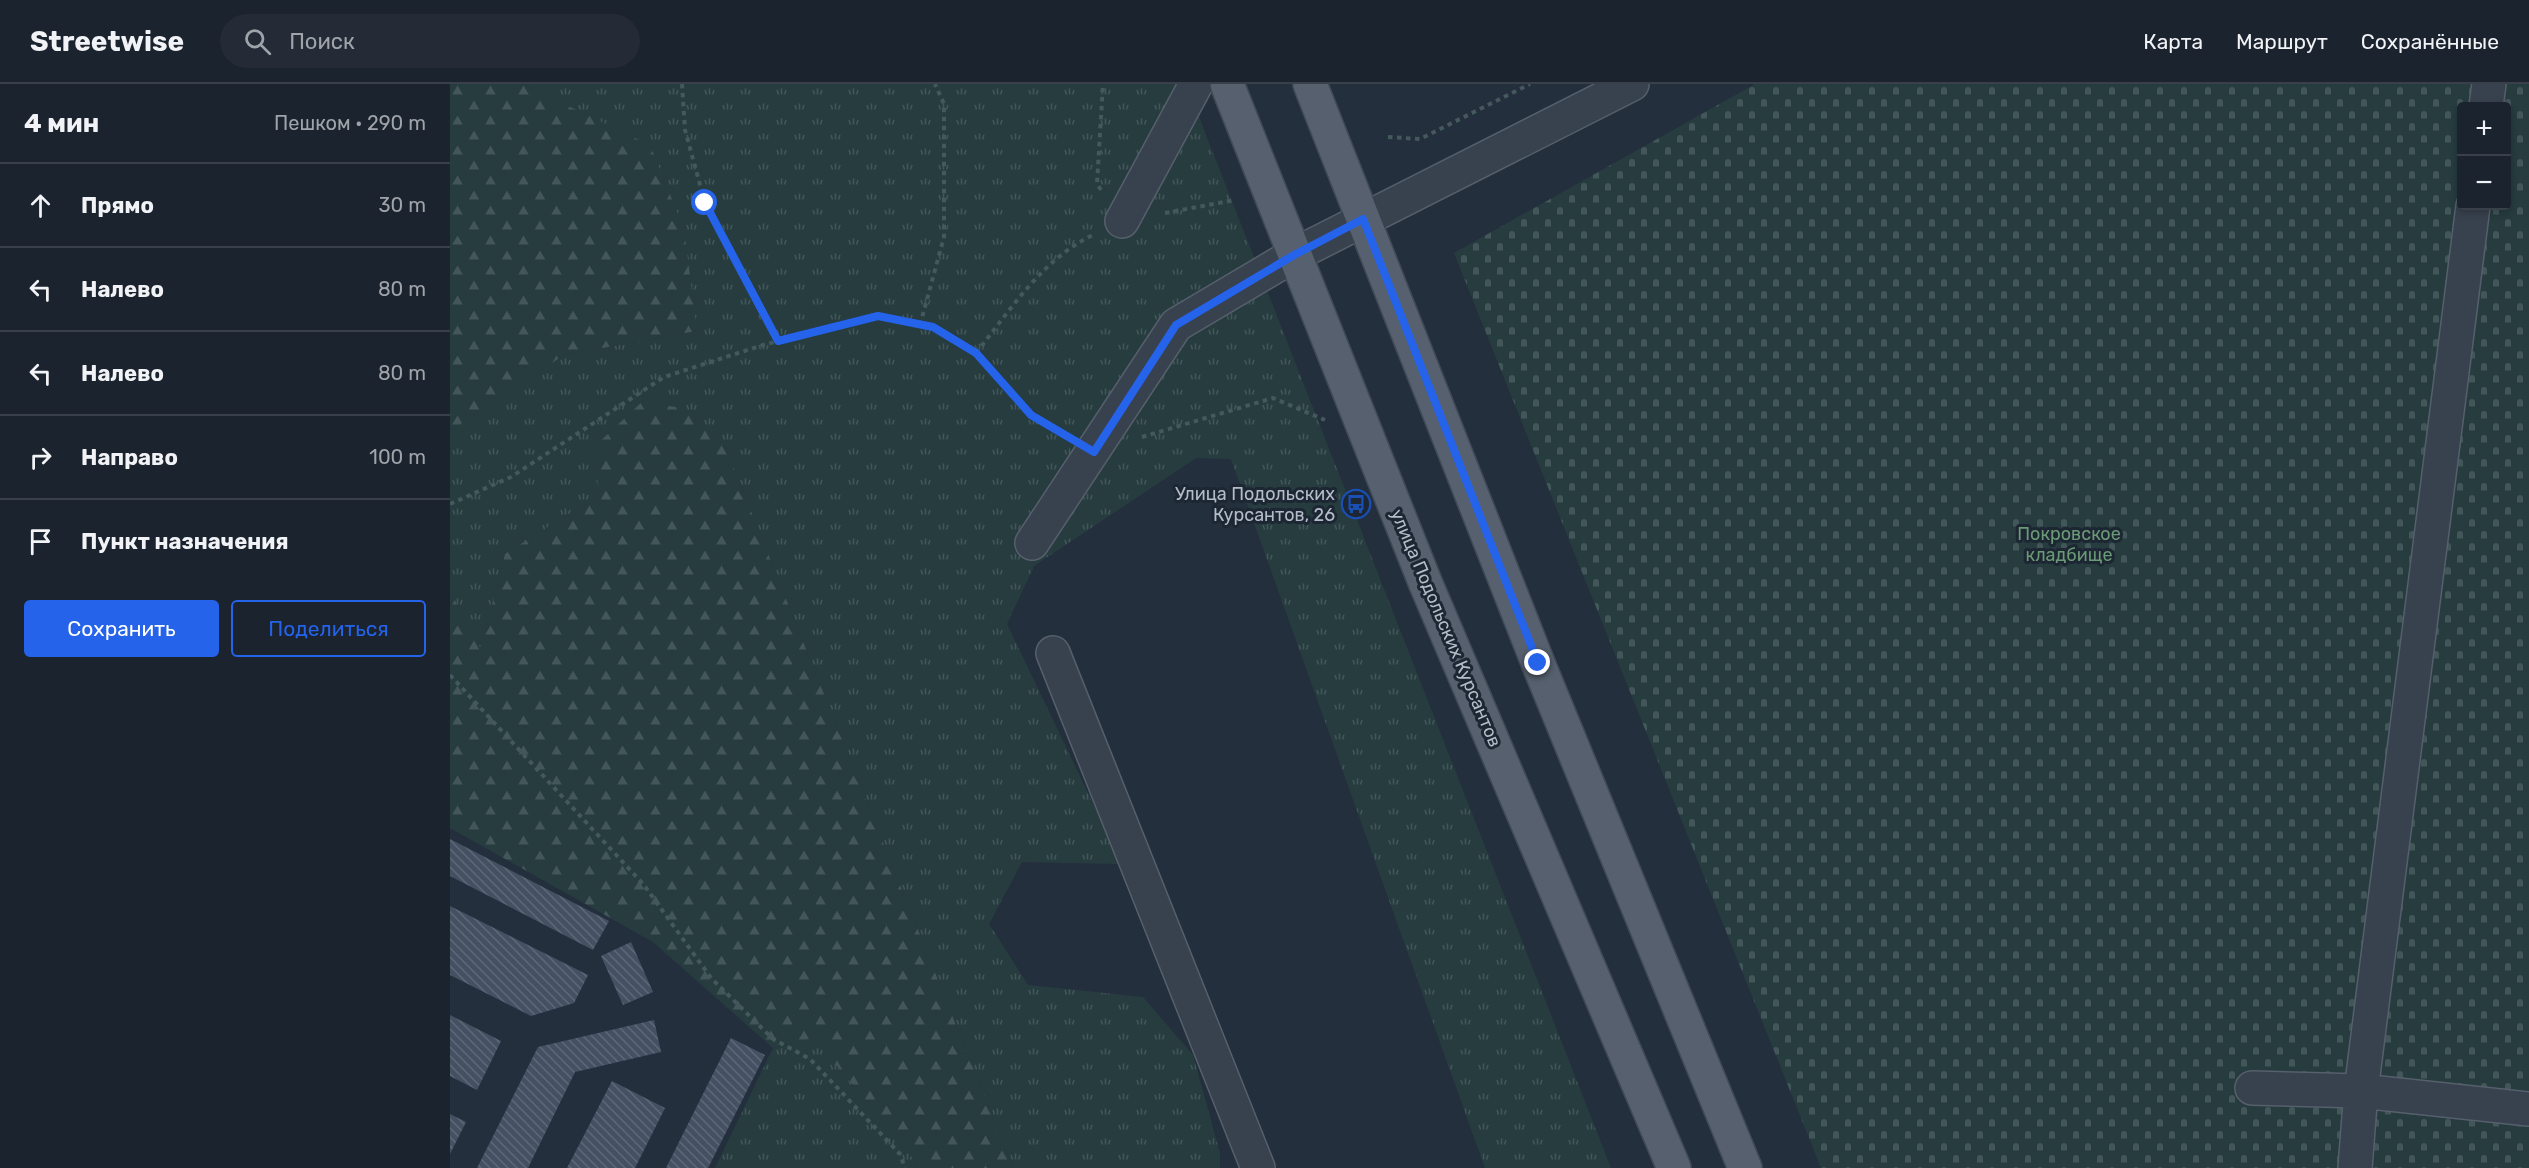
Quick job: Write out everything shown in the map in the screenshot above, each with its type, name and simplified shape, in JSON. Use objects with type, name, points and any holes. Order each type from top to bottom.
[{"type":"main road","name":"улица Подольских Курсантов","points":[[1227,84],[1425,582],[1674,1168]]},
{"type":"main road","points":[[1310,84],[1534,653],[1745,1168]]},
{"type":"street","points":[[1122,221],[1196,84]]},
{"type":"street","points":[[1032,543],[1176,325],[1294,255],[1632,84]]},
{"type":"street","points":[[2487,102],[2489,84]]},
{"type":"street","points":[[2355,1168],[2361,1091],[2472,210]]},
{"type":"street","points":[[1053,653],[1258,1168]]},
{"type":"street","points":[[2252,1088],[2361,1091],[2529,1109]]},
{"type":"path","points":[[681,84],[685,129],[705,203],[778,341]]},
{"type":"path","points":[[920,325],[944,237],[944,104],[935,84]]},
{"type":"path","points":[[1103,84],[1097,183],[1122,221]]},
{"type":"path","points":[[1388,137],[1420,139],[1530,84]]},
{"type":"path","points":[[976,353],[1038,276],[1073,244],[1122,221],[1235,200]]},
{"type":"path","points":[[450,504],[512,477],[664,377],[778,341],[878,316],[933,327],[976,353],[1031,415],[1094,452],[1273,398],[1333,423]]},
{"type":"path","points":[[450,675],[644,885],[711,978],[773,1039],[810,1059],[900,1154],[905,1168]]},
{"type":"green space","points":[[450,84],[522,84],[650,145],[684,229],[697,331],[564,355],[450,431]]},
{"type":"green space","points":[[522,84],[1186,84],[1611,1168],[1485,1168],[1231,459],[1196,458],[1034,566],[1007,624],[1122,864],[1022,862],[989,924],[1028,985],[1143,997],[1193,1055],[1220,1153],[1220,1168],[1013,1168],[725,446],[595,447],[599,495],[505,554],[481,650],[450,591],[450,431],[564,355],[697,331],[650,146]]},
{"type":"green space","name":"Покровское кладбище","points":[[1755,84],[2529,84],[2529,1168],[1821,1168],[1454,253]]},
{"type":"green space","points":[[643,401],[686,409],[725,446],[1013,1168],[921,1168],[814,1038],[773,1048],[653,942],[450,828],[450,591],[481,649],[505,554],[599,495],[594,447]]},
{"type":"green space","points":[[814,1038],[921,1168],[715,1168],[773,1048]]},
{"type":"building","points":[[450,839],[609,921],[593,950],[450,876]]},
{"type":"building","points":[[450,906],[588,975],[574,1003],[531,1016],[450,975]]},
{"type":"building","points":[[631,942],[653,992],[623,1005],[601,956]]},
{"type":"building","points":[[450,1015],[501,1041],[477,1090],[450,1076]]},
{"type":"building","points":[[654,1020],[661,1052],[575,1072],[528,1168],[477,1168],[538,1047]]},
{"type":"building","points":[[731,1038],[765,1055],[708,1168],[666,1168]]},
{"type":"building","points":[[612,1081],[665,1108],[635,1168],[567,1168]]},
{"type":"building","points":[[450,1114],[466,1122],[450,1154]]},
{"type":"place","name":"Улица Подольских Курсантов, 26","points":[[1356,504]]},
{"type":"route","points":[[705,203],[778,341],[878,316],[933,327],[976,353],[1031,415],[1094,452],[1176,325],[1294,255],[1363,219],[1538,663]]}]
